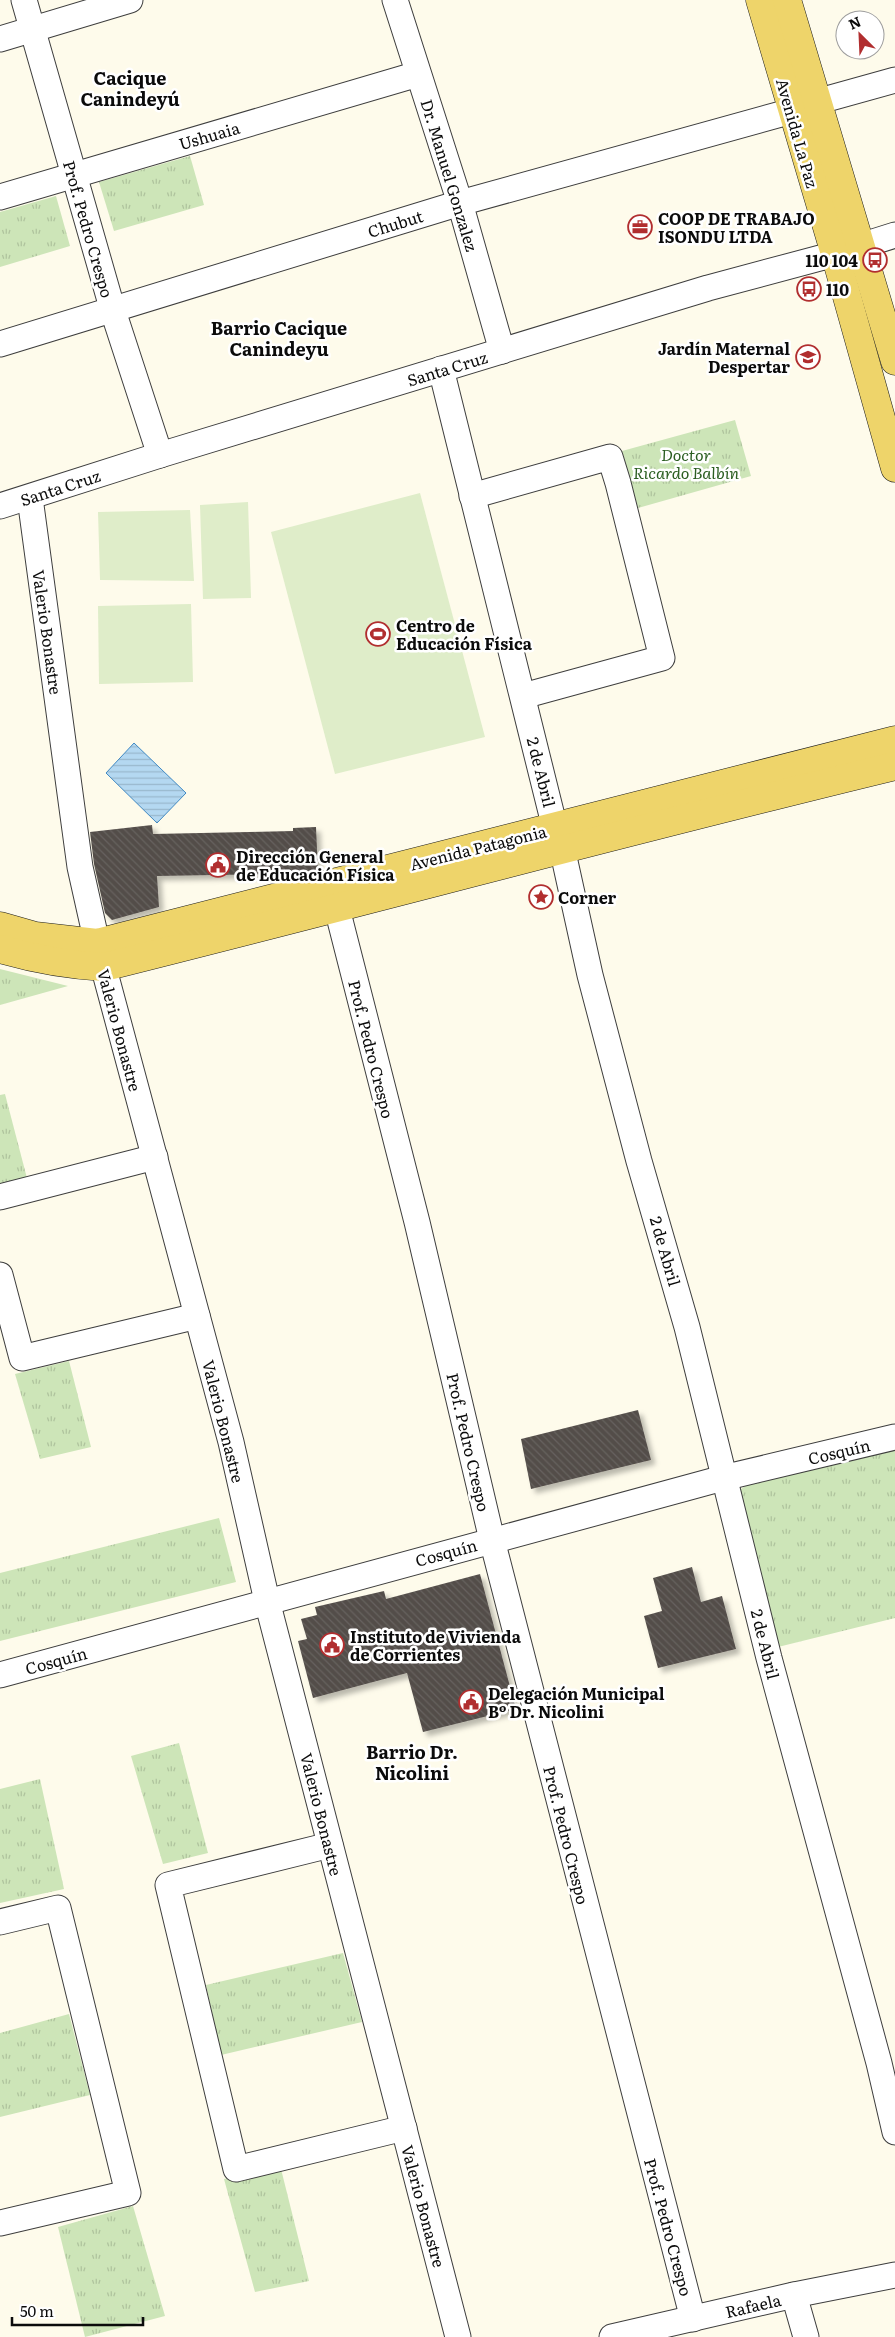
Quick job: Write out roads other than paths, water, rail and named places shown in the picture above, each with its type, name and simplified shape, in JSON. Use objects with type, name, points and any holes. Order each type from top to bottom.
[{"type":"main road","name":"Avenida La Paz","points":[[760,0],[861,246],[895,361]]},
{"type":"main road","name":"Avenida La Paz","points":[[787,0],[804,106],[835,254],[895,468]]},
{"type":"main road","name":"Avenida Patagonia","points":[[0,949],[57,962],[100,955],[334,897],[559,838],[895,740]]},
{"type":"main road","name":"Avenida Patagonia","points":[[559,838],[895,766]]},
{"type":"main road","name":"Avenida Patagonia","points":[[0,926],[100,955]]},
{"type":"street","name":"Prof. Pedro Crespo","points":[[24,0],[112,311],[160,455]]},
{"type":"street","points":[[0,39],[130,0]]},
{"type":"street","name":"Dr. Manuel Gonzalez","points":[[395,0],[460,203],[502,351]]},
{"type":"street","name":"Ushuaia","points":[[0,196],[418,74]]},
{"type":"street","name":"Chubut","points":[[0,344],[460,203],[895,80]]},
{"type":"street","name":"Santa Cruz","points":[[0,506],[160,455],[708,288],[835,254],[895,235]]},
{"type":"street","name":"2 de Abril","points":[[441,369],[559,838],[590,975],[639,1161],[688,1327],[723,1478],[801,1778],[879,2063],[895,2132]]},
{"type":"street","points":[[472,496],[610,457],[618,483],[662,658],[523,696]]},
{"type":"street","name":"Valerio Bonastre","points":[[30,498],[80,867],[100,955],[231,1442],[267,1601],[458,2337]]},
{"type":"street","name":"Prof. Pedro Crespo","points":[[334,897],[418,1222],[492,1540],[693,2319]]},
{"type":"street","points":[[0,1197],[154,1158]]},
{"type":"street","points":[[0,1275],[22,1358],[197,1316]]},
{"type":"street","name":"Cosquín","points":[[0,1675],[723,1478],[895,1437]]},
{"type":"street","points":[[330,1844],[168,1885],[236,2169],[404,2128]]},
{"type":"street","points":[[0,1922],[58,1908],[128,2193],[0,2223]]},
{"type":"street","name":"Rafaela","points":[[612,2337],[794,2295],[895,2275]]},
{"type":"street","points":[[794,2295],[806,2337]]},
{"type":"water","points":[[134,743],[186,793],[157,823],[106,773]]},
{"type":"place","name":"COOP DE TRABAJO ISONDU LTDA","points":[[640,227]]},
{"type":"place","name":"110 104","points":[[875,260]]},
{"type":"place","name":"110","points":[[809,289]]},
{"type":"place","name":"Jardín Maternal Despertar","points":[[808,357]]},
{"type":"place","name":"Centro de Educación Física","points":[[378,634]]},
{"type":"place","name":"Dirección General de Educación Física","points":[[218,865]]},
{"type":"place","name":"Corner","points":[[541,897]]},
{"type":"place","name":"Instituto de Vivienda de Corrientes","points":[[332,1645]]},
{"type":"place","name":"Delegación Municipal Bº Dr. Nicolini","points":[[471,1702]]},
{"type":"district","name":"Cacique Canindeyú","points":[[130,87]]},
{"type":"district","name":"Barrio Cacique Canindeyu","points":[[279,337]]},
{"type":"district","name":"Barrio Dr. Nicolini","points":[[412,1761]]},
{"type":"park label","name":"Doctor Ricardo Balbín","points":[[686,463]]}]
